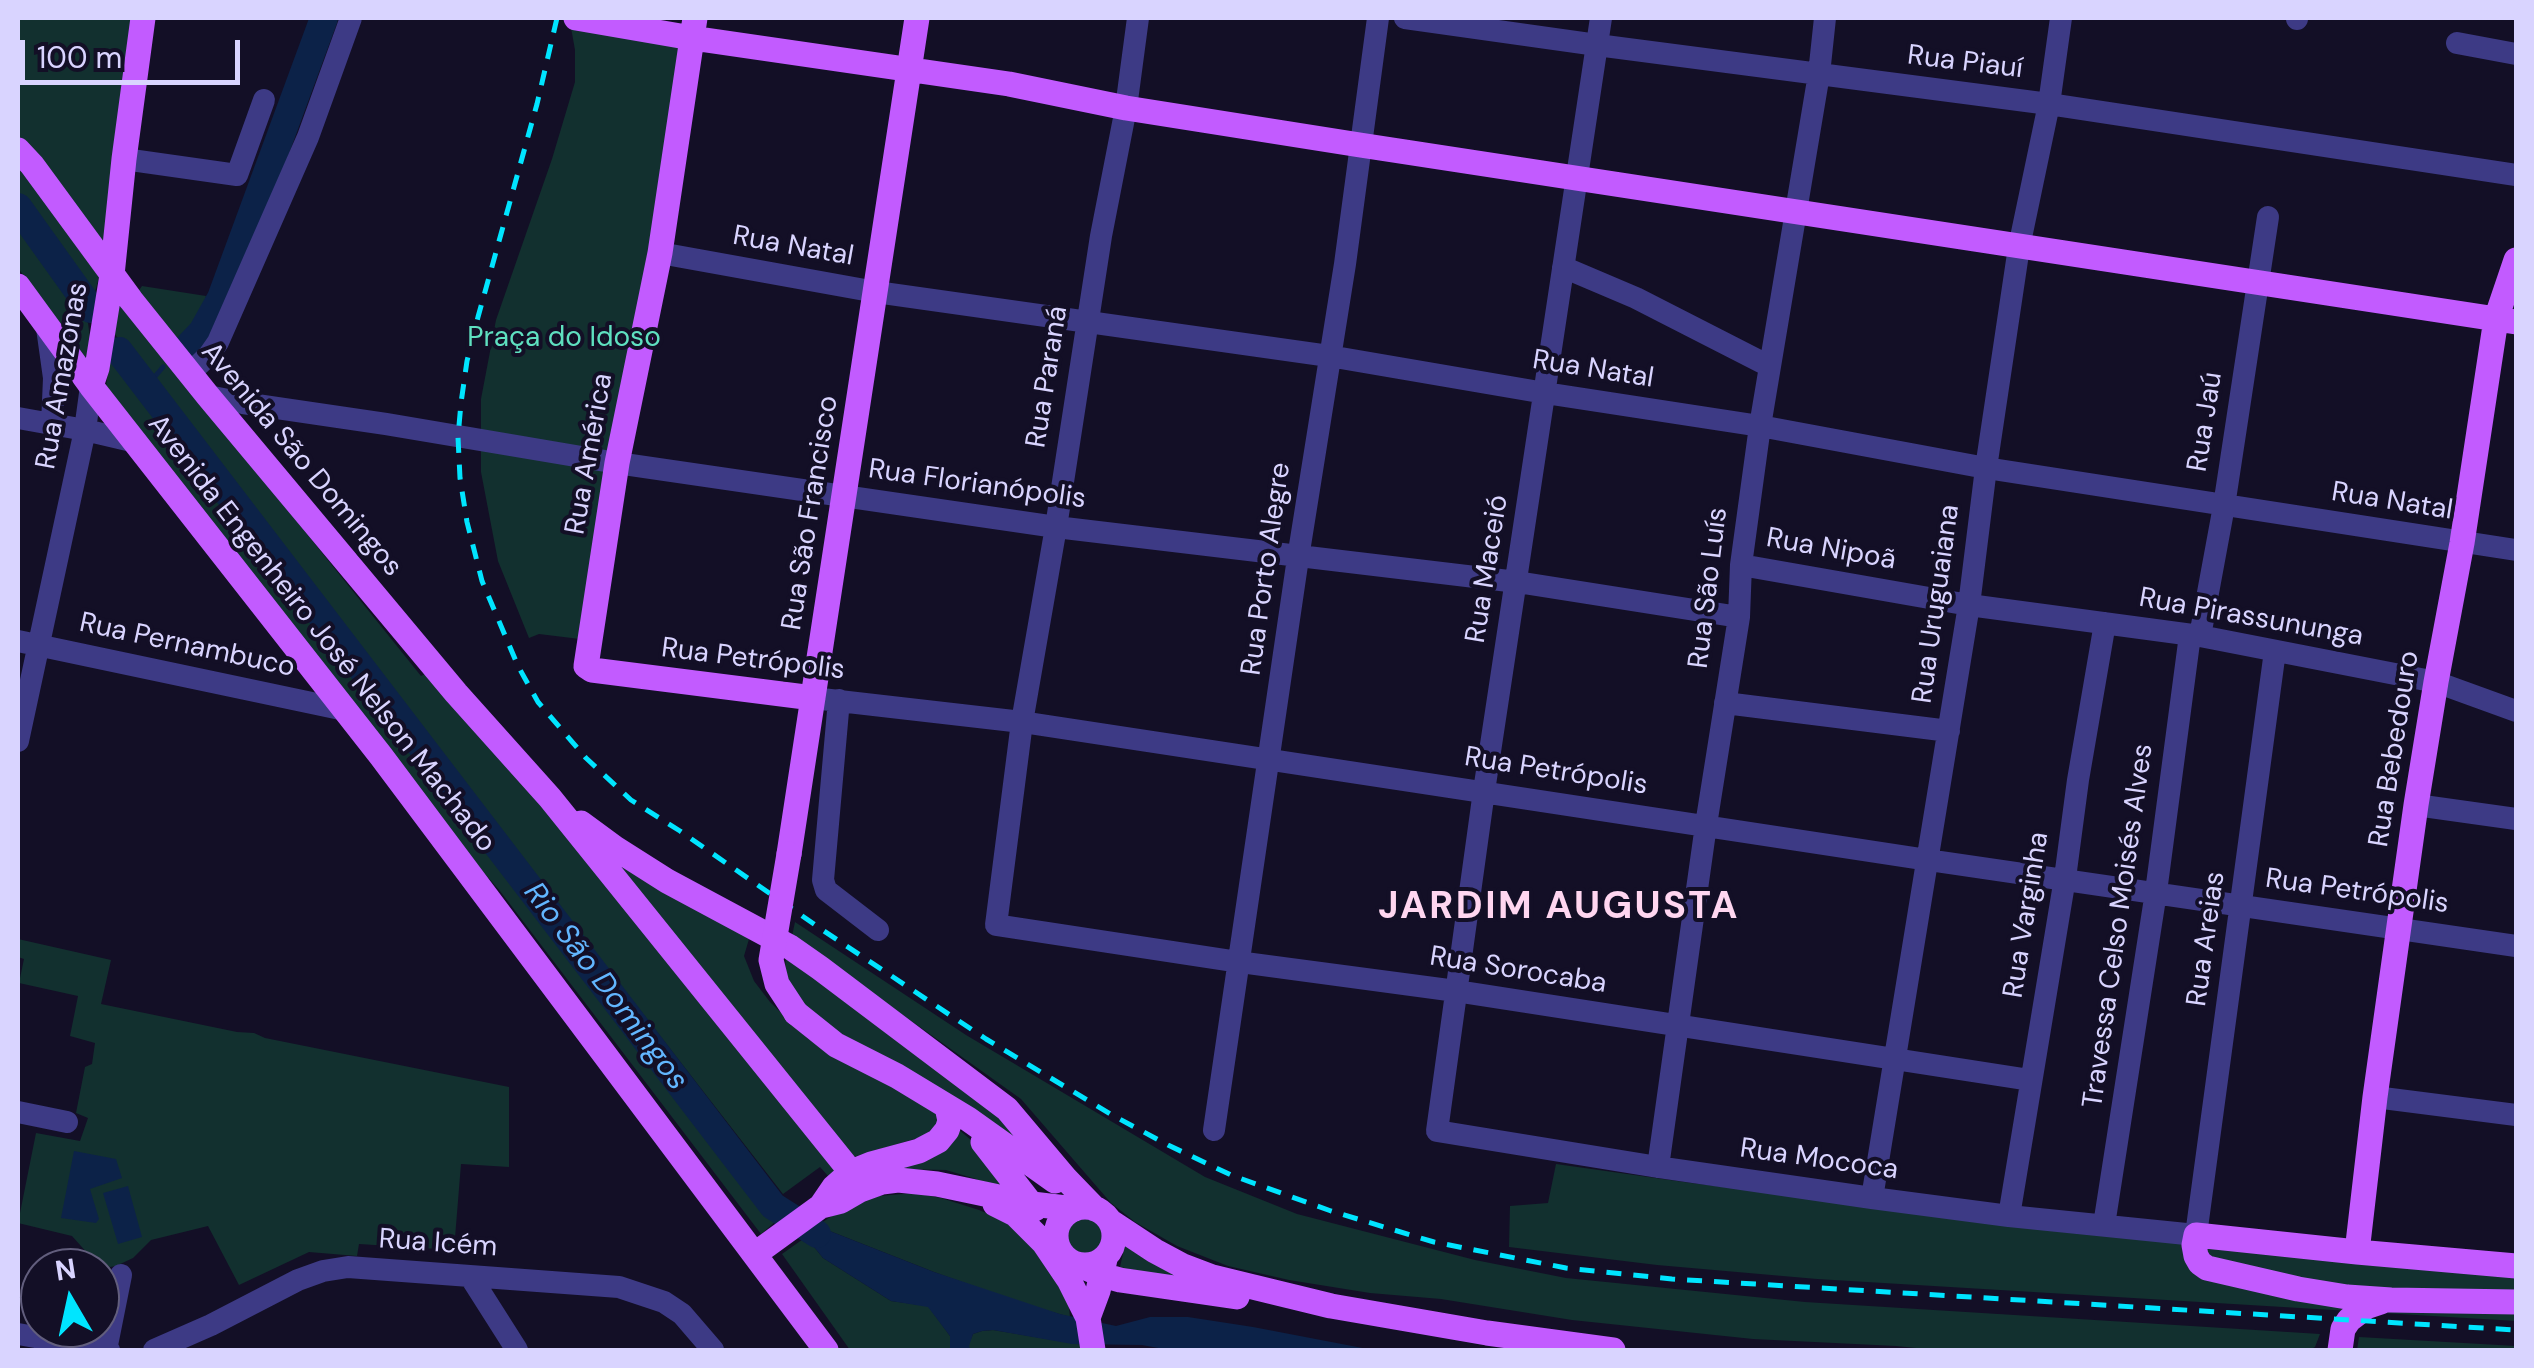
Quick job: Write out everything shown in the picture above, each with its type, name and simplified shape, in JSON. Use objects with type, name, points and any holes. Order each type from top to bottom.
[{"type":"main road","name":"Rua Amazonas","points":[[94,377],[117,290],[124,159],[143,18]]},
{"type":"main road","points":[[576,18],[693,28],[908,71],[1008,84],[1126,108],[2506,320]]},
{"type":"main road","name":"Rua São Francisco","points":[[916,18],[844,496],[826,699],[789,854],[771,960],[773,974],[782,996],[796,1014],[836,1045],[968,1118],[1092,1212]]},
{"type":"main road","name":"Rua América","points":[[586,666],[617,463],[660,253],[693,28]]},
{"type":"main road","name":"Avenida São Domingos","points":[[18,150],[117,290],[456,693],[550,798],[850,1172]]},
{"type":"main road","name":"Rua Bebedouro","points":[[2357,1252],[2416,805],[2516,260]]},
{"type":"main road","points":[[18,286],[47,328],[94,377]]},
{"type":"main road","name":"Avenida Engenheiro José Nelson Machado","points":[[94,377],[136,442],[344,710],[609,1063],[763,1248],[826,1350]]},
{"type":"main road","name":"Rua Petrópolis","points":[[586,666],[592,670],[826,699]]},
{"type":"main road","name":"Avenida São Domingos","points":[[550,798],[614,848],[790,947],[1007,1109],[1092,1212]]},
{"type":"main road","points":[[763,1248],[822,1206],[850,1172],[919,1152],[938,1141],[950,1121],[946,1107]]},
{"type":"main road","name":"Rua São Francisco","points":[[946,1107],[996,1156],[1054,1237]]},
{"type":"main road","points":[[822,1206],[841,1202],[882,1182],[898,1180],[1092,1212],[1183,1266],[1212,1276],[1331,1306],[1487,1334],[1613,1350]]},
{"type":"main road","points":[[978,1194],[1015,1214],[1035,1232],[1061,1267],[1088,1318]]},
{"type":"main road","points":[[1092,1212],[1068,1212],[1060,1219],[1054,1237],[1070,1262],[1226,1296],[1331,1306]]},
{"type":"main road","points":[[1092,1212],[1114,1240],[1112,1250],[1096,1267],[1088,1318],[1093,1350]]},
{"type":"main road","points":[[2196,1235],[2196,1256],[2207,1268],[2298,1289],[2391,1300],[2516,1302]]},
{"type":"main road","name":"Rua Mococa","points":[[2196,1235],[2516,1266]]},
{"type":"main road","points":[[2298,1289],[2314,1295],[2339,1330]]},
{"type":"main road","points":[[2323,1350],[2333,1332],[2355,1314],[2391,1300]]},
{"type":"street","points":[[185,367],[209,354],[218,342],[308,138],[351,18]]},
{"type":"street","name":"Rua Paraná","points":[[996,925],[1022,722],[1138,18]]},
{"type":"street","name":"Rua Porto Alegre","points":[[1214,1130],[1378,18]]},
{"type":"street","name":"Rua Piauí","points":[[1405,18],[2049,104],[2516,175]]},
{"type":"street","name":"Rua Maceió","points":[[1436,1130],[1602,18]]},
{"type":"street","name":"Rua São Luís","points":[[1658,1167],[1739,618],[1740,565],[1760,426],[1825,18]]},
{"type":"street","name":"Rua Uruguaiana","points":[[1872,1198],[1969,605],[2019,247],[2049,104],[2060,18]]},
{"type":"street","points":[[2457,44],[2516,54]]},
{"type":"street","points":[[124,159],[237,175],[264,100]]},
{"type":"street","name":"Rua Jaú","points":[[2195,636],[2224,506],[2268,217]]},
{"type":"street","name":"Rua Natal","points":[[660,253],[876,292],[1330,356],[1760,426],[1986,468],[2516,550]]},
{"type":"street","points":[[1564,267],[1636,298],[1769,366]]},
{"type":"street","points":[[47,328],[54,378],[53,417]]},
{"type":"street","points":[[53,417],[94,377]]},
{"type":"street","name":"Rua Amazonas","points":[[18,742],[29,643],[85,430],[94,377]]},
{"type":"street","name":"Rua Florianópolis","points":[[208,396],[617,463],[1056,528],[1517,582],[1739,618]]},
{"type":"street","points":[[18,416],[53,417],[85,430],[136,442]]},
{"type":"street","name":"Rua Nipoã","points":[[1740,565],[1969,605]]},
{"type":"street","name":"Rua Pirassununga","points":[[1969,605],[2195,636],[2436,682],[2516,711]]},
{"type":"street","name":"Rua Varginha","points":[[2010,1216],[2106,623]]},
{"type":"street","name":"Travessa Celso Moisés Alves","points":[[2104,1224],[2195,636]]},
{"type":"street","name":"Rua Pernambuco","points":[[29,643],[344,710]]},
{"type":"street","name":"Rua Areias","points":[[2196,1235],[2275,651]]},
{"type":"street","points":[[826,699],[823,880],[826,890],[878,930]]},
{"type":"street","name":"Rua Petrópolis","points":[[826,699],[1022,722],[2516,946]]},
{"type":"street","points":[[1726,703],[1948,731]]},
{"type":"street","points":[[2416,805],[2516,820]]},
{"type":"street","name":"Rua Sorocaba","points":[[996,925],[2030,1080]]},
{"type":"street","points":[[2375,1097],[2516,1115]]},
{"type":"street","points":[[18,1112],[66,1122]]},
{"type":"street","name":"Rua Mococa","points":[[1436,1130],[1872,1198],[2196,1235]]},
{"type":"street","name":"Rua Icém","points":[[154,1350],[298,1280],[323,1270],[348,1267],[619,1287],[664,1302],[682,1314],[713,1350]]},
{"type":"street","points":[[18,1334],[107,1350],[121,1275]]},
{"type":"street","points":[[470,1276],[517,1350]]},
{"type":"street","points":[[496,1316],[512,1279]]},
{"type":"street","points":[[204,1350],[212,1325]]},
{"type":"green space","points":[[18,18],[134,18],[106,252],[18,139]]},
{"type":"green space","name":"Praça do Idoso","points":[[570,22],[682,45],[654,251],[580,639],[539,634],[529,638],[498,561],[481,472],[481,399],[496,320],[575,82]]},
{"type":"green space","points":[[18,165],[99,277],[93,300],[18,196]]},
{"type":"green space","points":[[18,224],[88,323],[86,358],[18,268]]},
{"type":"green space","points":[[142,286],[206,296],[202,311],[181,341],[171,346],[133,299]]},
{"type":"green space","points":[[119,300],[421,676],[427,673],[454,697],[838,1170],[829,1177],[820,1167],[783,1194],[113,332]]},
{"type":"green space","points":[[111,352],[516,875],[775,1222],[761,1234],[500,891],[444,827],[106,386]]},
{"type":"green space","points":[[608,853],[749,939],[744,956],[754,981],[770,1002],[808,1039],[936,1108],[939,1125],[921,1137],[850,1158]]},
{"type":"green space","points":[[795,922],[966,1035],[1205,1177],[1297,1214],[1475,1260],[1566,1278],[1805,1302],[2320,1334],[2315,1347],[2309,1350],[1936,1350],[1753,1339],[1370,1293],[1228,1266],[1177,1246],[1111,1203],[1021,1099],[792,936]]},
{"type":"green space","points":[[18,939],[111,960],[101,1004],[509,1087],[509,1167],[461,1164],[454,1250],[359,1244],[357,1256],[309,1252],[239,1285],[208,1226],[151,1240],[133,1258],[120,1264],[120,1248],[83,1248],[72,1236],[18,1223],[36,1133],[80,1141],[88,1118],[76,1113],[85,1067],[92,1064],[95,1043],[70,1036],[78,996],[19,983],[24,959],[18,957]]},
{"type":"green space","points":[[786,955],[1000,1118],[1035,1155],[815,1017],[794,993],[785,972]]},
{"type":"green space","points":[[958,1129],[1001,1171],[1001,1192],[946,1170],[900,1169]]},
{"type":"green space","points":[[1556,1164],[2163,1240],[2516,1276],[2516,1321],[1817,1279],[1509,1247],[1510,1206],[1548,1203]]},
{"type":"green space","points":[[914,1193],[979,1210],[1010,1223],[1038,1243],[1068,1299],[1070,1317],[934,1272],[817,1226],[849,1204]]},
{"type":"green space","points":[[1083,1216],[1098,1223],[1105,1238],[1098,1253],[1083,1260],[1068,1253],[1061,1238],[1068,1223]]},
{"type":"green space","points":[[806,1237],[823,1258],[891,1301],[928,1306],[950,1336],[950,1350],[850,1350],[782,1254]]},
{"type":"green space","points":[[1126,1241],[1204,1284],[1120,1267]]},
{"type":"green space","points":[[993,1330],[1084,1345],[1085,1350],[970,1350],[973,1334]]},
{"type":"green space","points":[[2359,1337],[2516,1346],[2516,1350],[2357,1350]]},
{"type":"water","points":[[74,1151],[116,1159],[122,1178],[90,1189],[99,1219],[96,1223],[61,1218]]},
{"type":"water","points":[[128,1186],[142,1237],[118,1244],[103,1193]]},
{"type":"water","points":[[817,1226],[934,1272],[1060,1314],[1116,1326],[1150,1317],[1188,1317],[1373,1350],[1169,1350],[1142,1345],[1072,1344],[993,1330],[973,1334],[970,1350],[950,1350],[950,1336],[928,1307],[891,1301],[823,1258],[806,1237]]},
{"type":"waterway","points":[[183,352],[202,332],[221,298],[324,18]]},
{"type":"waterway","name":"Rio São Domingos","points":[[18,207],[91,309]]},
{"type":"waterway","name":"Rio São Domingos","points":[[119,351],[773,1206],[817,1234]]},
{"type":"waterway","points":[[147,386],[163,367]]},
{"type":"railway","points":[[557,18],[467,361],[461,403],[460,478],[482,581],[518,666],[538,702],[586,758],[631,800],[821,929],[986,1039],[1168,1145],[1231,1175],[1434,1242],[1566,1268],[1672,1279],[2516,1330]]},
{"type":"district","name":"JARDIM AUGUSTA","points":[[1559,908]]}]
